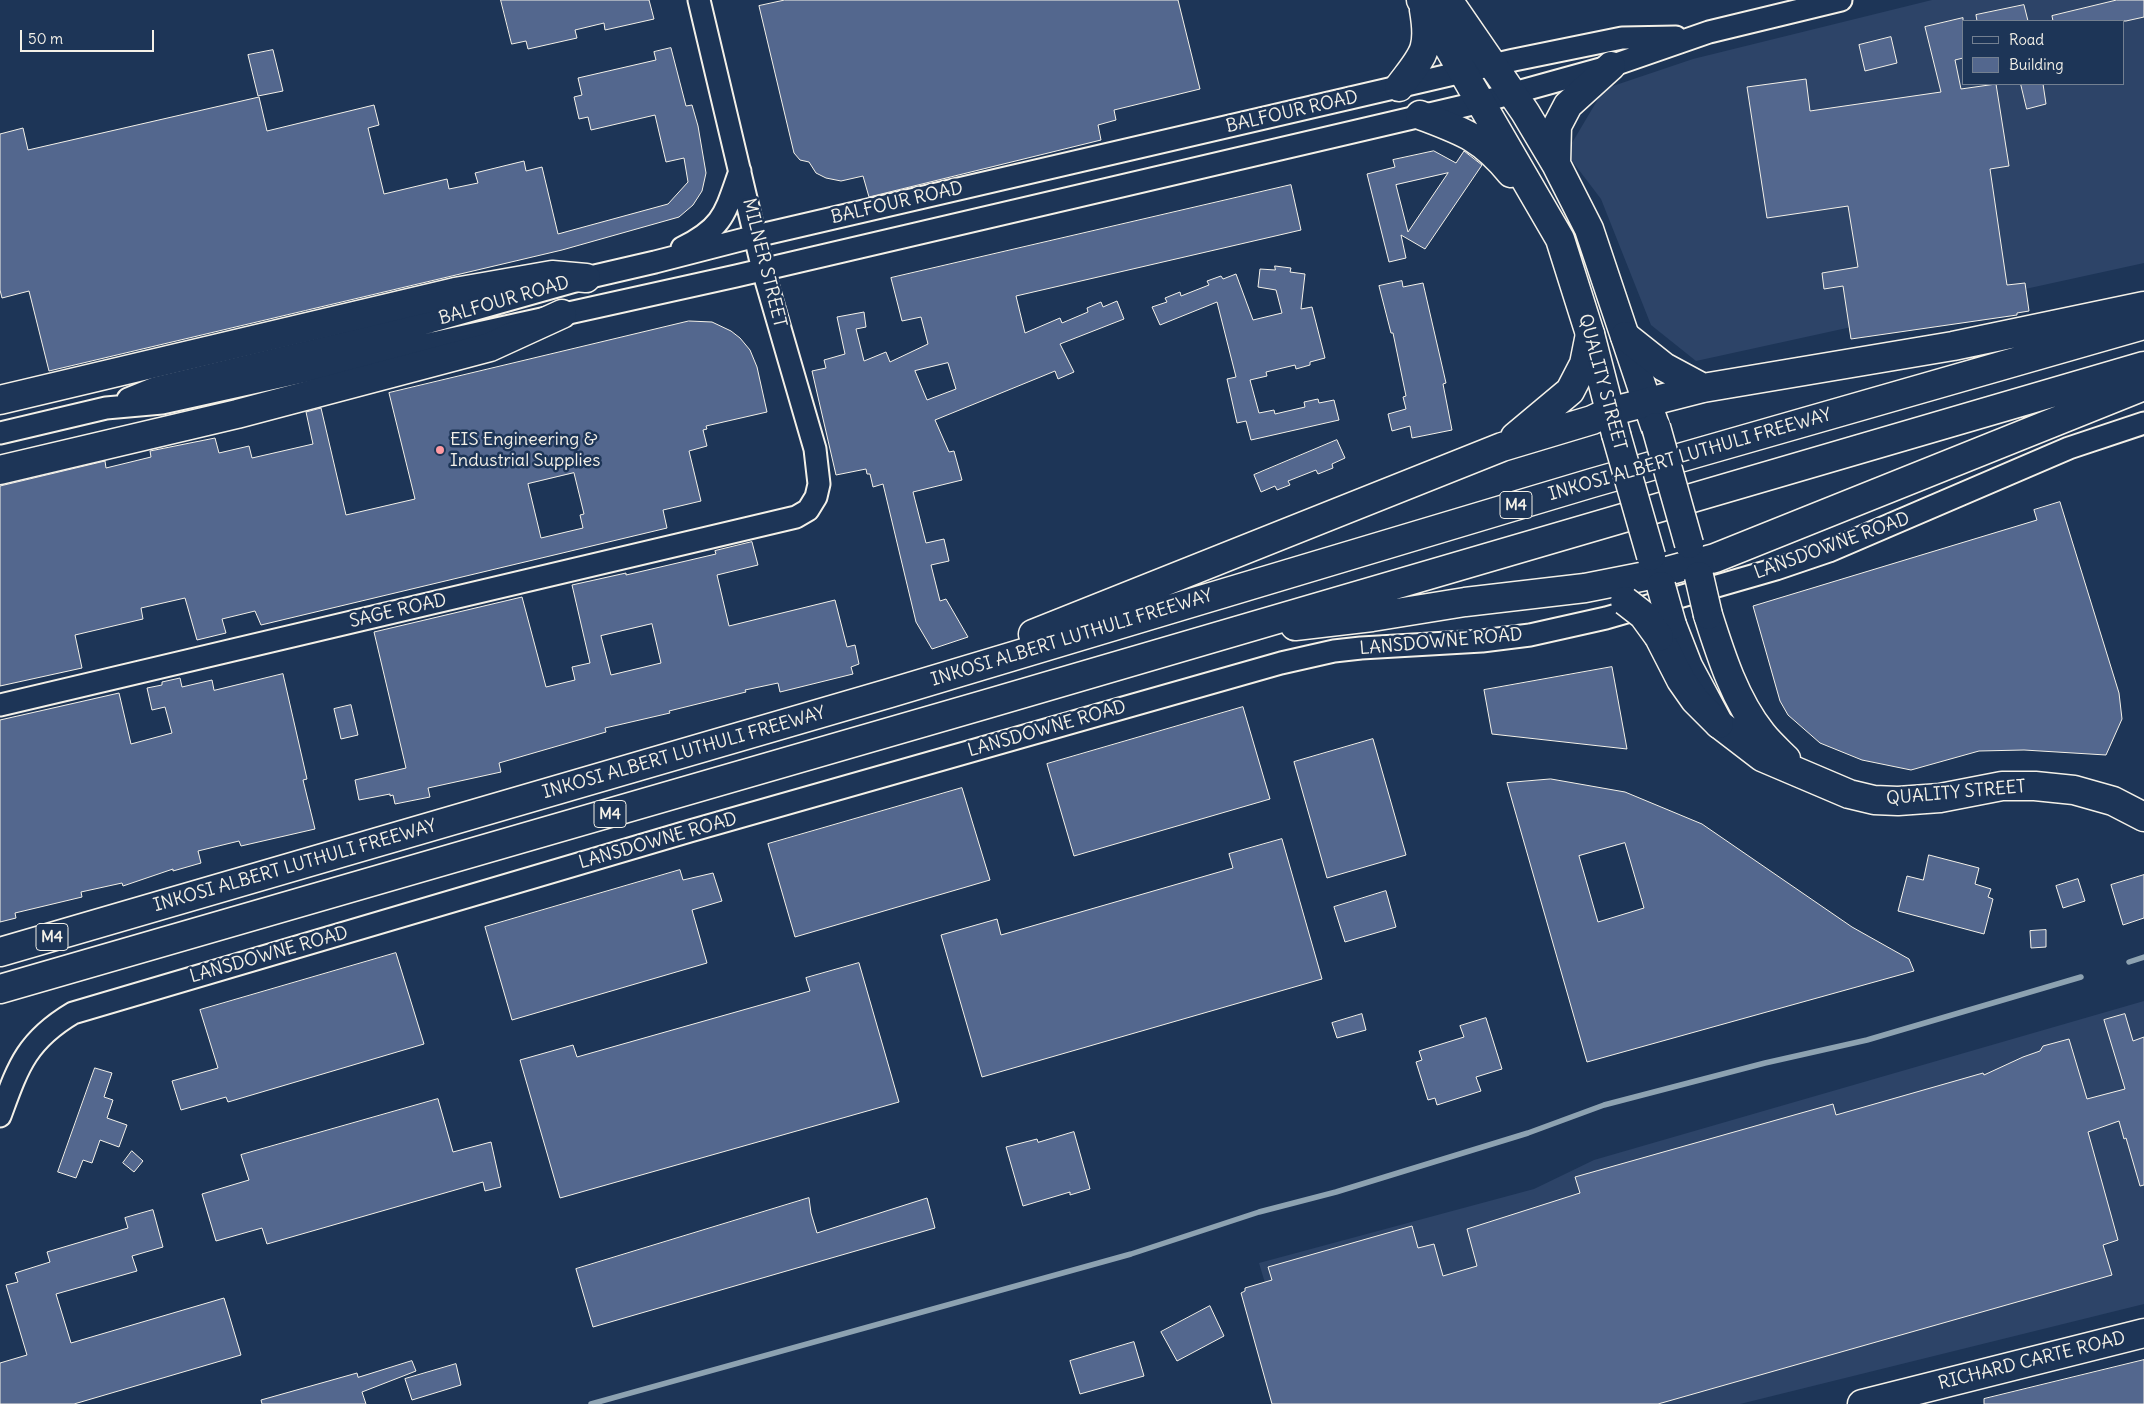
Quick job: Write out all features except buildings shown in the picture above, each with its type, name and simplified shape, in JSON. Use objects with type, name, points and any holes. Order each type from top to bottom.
[{"type":"main road","name":"QUALITY STREET","points":[[1431,1],[1494,65],[1556,164],[1589,229],[1648,401],[1718,647],[1738,696],[1762,734],[1797,771]]},
{"type":"main road","name":"QUALITY STREET","points":[[1431,1],[1463,72],[1552,222],[1560,239],[1590,334],[1613,423],[1656,572],[1666,631],[1681,680],[1695,700],[1719,724],[1762,757],[1849,794],[1874,800],[1898,801],[1932,799],[2002,786],[2035,786],[2074,790],[2098,796],[2125,806],[2144,816]]},
{"type":"main road","points":[[1399,87],[1421,58],[1426,46],[1431,1]]},
{"type":"main road","points":[[1556,164],[1557,126],[1568,105],[1610,66]]},
{"type":"main road","points":[[1420,116],[1472,137],[1494,152],[1552,222]]},
{"type":"main road","points":[[0,400],[455,292],[552,275],[586,278]]},
{"type":"main road","points":[[890,693],[1119,598],[1502,446],[1592,420],[1613,423],[1648,401],[1703,388],[1953,346],[2144,306]]},
{"type":"main road","points":[[0,470],[237,414],[490,347],[562,314]]},
{"type":"main road","name":"INKOSI ALBERT LUTHULI FREEWAY","points":[[0,952],[890,693],[1592,483],[2144,325]]},
{"type":"main road","points":[[1502,446],[1548,411],[1570,391],[1584,364],[1590,334]]},
{"type":"main road","points":[[1625,336],[1664,367],[1703,388]]},
{"type":"main road","name":"INKOSI ALBERT LUTHULI FREEWAY","points":[[0,989],[576,824],[2144,366]]},
{"type":"main road","points":[[1219,635],[1372,617],[1465,602],[1585,588],[1656,572],[1694,561],[1715,558],[2144,386]]},
{"type":"main road","points":[[1585,588],[1626,601],[1666,631]]},
{"type":"main road","name":"RICHARD CARTE ROAD","points":[[1862,1404],[2144,1333]]},
{"type":"street","name":"MILNER STREET","points":[[699,0],[763,270],[815,449],[819,484],[816,497],[808,510],[796,517]]},
{"type":"street","name":"BALFOUR ROAD","points":[[0,433],[100,410],[162,403],[763,270],[1133,184],[1513,94],[1610,66],[1696,36],[1841,0]]},
{"type":"street","name":"BALFOUR ROAD","points":[[100,410],[156,388],[430,322],[586,278],[756,236],[1494,65],[1622,38],[1696,36]]},
{"type":"street","points":[[1124,151],[1133,184]]},
{"type":"street","points":[[655,262],[690,244],[719,223],[724,215],[740,171]]},
{"type":"street","name":"LANSDOWNE ROAD","points":[[0,1116],[17,1071],[32,1046],[51,1026],[73,1013],[671,837],[1281,663],[1334,651],[1482,641],[1530,635],[1606,618],[1776,569],[1829,551],[2069,448],[2144,423]]},
{"type":"street","name":"SAGE ROAD","points":[[0,705],[796,517]]},
{"type":"shaded area","points":[[1932,0],[2144,0],[2144,263],[1696,361],[1651,325],[1601,199],[1566,153],[1604,89],[1693,59]]},
{"type":"shaded area","points":[[2144,1001],[2144,1304],[1740,1404],[1301,1404],[1259,1263],[1534,1189],[1594,1160]]},
{"type":"waterway","points":[[2129,962],[2144,957]]},
{"type":"waterway","points":[[591,1404],[1131,1254],[1259,1212],[1336,1192],[1528,1133],[1604,1105],[1765,1063],[1867,1040],[2081,977]]},
{"type":"place","name":"EIS Engineering & Industrial Supplies","points":[[440,450]]}]
